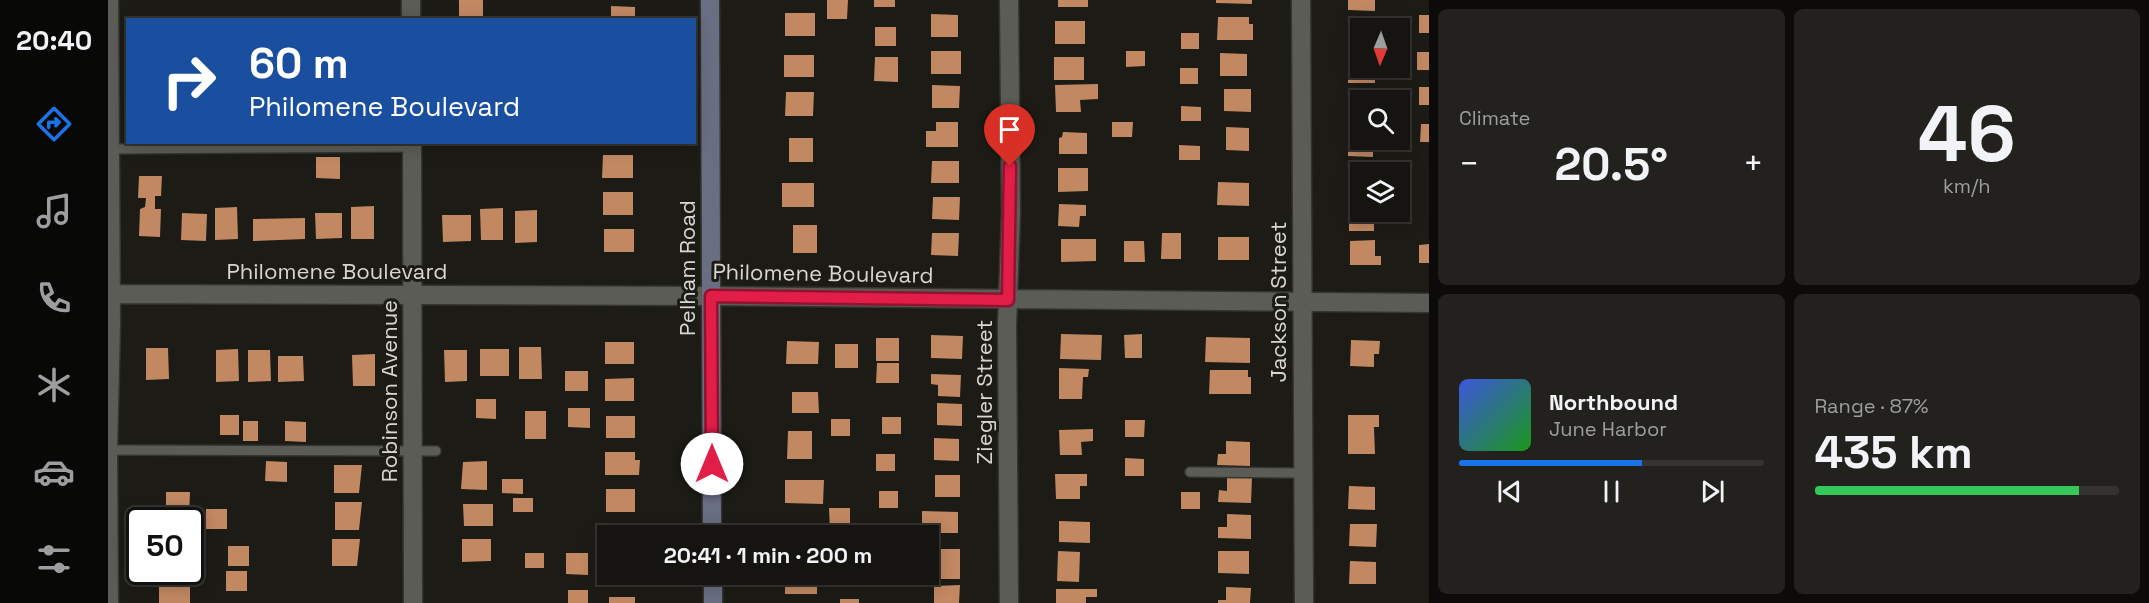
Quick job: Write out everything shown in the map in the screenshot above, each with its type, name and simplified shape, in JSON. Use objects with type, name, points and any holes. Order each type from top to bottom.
[{"type":"main road","name":"Pelham Road","points":[[710,0],[712,525]]},
{"type":"main road","points":[[712,585],[713,603]]},
{"type":"street","points":[[109,0],[109,603]]},
{"type":"street","points":[[411,0],[411,18]]},
{"type":"street","name":"Ziegler Street","points":[[1009,0],[1011,213],[1008,300],[1009,603]]},
{"type":"street","name":"Jackson Street","points":[[1301,0],[1304,603]]},
{"type":"street","name":"Robinson Avenue","points":[[412,145],[413,603]]},
{"type":"street","name":"Philomene Boulevard","points":[[109,294],[711,296],[1429,303]]},
{"type":"lane","points":[[109,149],[412,145]]},
{"type":"lane","points":[[108,450],[436,451]]},
{"type":"lane","points":[[1190,472],[1303,473]]},
{"type":"building","points":[[459,0],[483,0],[483,18],[459,18]]},
{"type":"building","points":[[827,0],[848,0],[847,19],[827,19]]},
{"type":"building","points":[[874,0],[895,0],[895,7],[874,7]]},
{"type":"building","points":[[1058,0],[1088,0],[1088,7],[1058,7]]},
{"type":"building","points":[[1216,0],[1252,0],[1252,4],[1216,3]]},
{"type":"building","points":[[1348,0],[1375,0],[1375,11],[1348,10]]},
{"type":"building","points":[[611,6],[635,7],[635,18],[611,18]]},
{"type":"building","points":[[785,13],[815,13],[815,36],[785,36]]},
{"type":"building","points":[[931,14],[958,15],[958,37],[931,37]]},
{"type":"building","points":[[1419,15],[1429,15],[1429,33],[1419,33]]},
{"type":"building","points":[[1218,17],[1249,17],[1249,24],[1253,24],[1253,40],[1217,40]]},
{"type":"building","points":[[1055,21],[1085,21],[1085,44],[1055,44]]},
{"type":"building","points":[[875,27],[896,27],[896,46],[875,46]]},
{"type":"building","points":[[1181,33],[1199,33],[1199,49],[1181,49]]},
{"type":"building","points":[[931,51],[961,51],[961,74],[931,74]]},
{"type":"building","points":[[1126,51],[1145,51],[1145,66],[1126,67]]},
{"type":"building","points":[[1417,52],[1429,52],[1429,70],[1417,70]]},
{"type":"building","points":[[1220,53],[1247,54],[1247,76],[1220,76]]},
{"type":"building","points":[[784,55],[814,55],[814,77],[784,77]]},
{"type":"building","points":[[875,57],[898,57],[898,82],[874,81]]},
{"type":"building","points":[[1054,57],[1084,57],[1084,80],[1054,80]]},
{"type":"building","points":[[1348,60],[1350,60],[1350,78],[1375,78],[1375,83],[1348,83]]},
{"type":"building","points":[[1180,68],[1198,68],[1198,84],[1180,84]]},
{"type":"building","points":[[1098,84],[1098,99],[1080,100],[1081,112],[1056,112],[1055,85]]},
{"type":"building","points":[[932,85],[960,86],[959,108],[932,108]]},
{"type":"building","points":[[1419,87],[1429,87],[1429,105],[1419,105]]},
{"type":"building","points":[[1224,89],[1251,89],[1251,112],[1224,111]]},
{"type":"building","points":[[786,92],[814,92],[813,116],[785,116]]},
{"type":"building","points":[[1349,95],[1350,95],[1350,120],[1348,120]]},
{"type":"building","points":[[1181,106],[1201,107],[1201,121],[1181,121]]},
{"type":"building","points":[[936,122],[958,122],[958,147],[926,147],[926,131],[936,131]]},
{"type":"building","points":[[1112,122],[1133,122],[1132,137],[1112,137]]},
{"type":"building","points":[[1421,124],[1429,124],[1429,142],[1420,142]]},
{"type":"building","points":[[1226,127],[1249,128],[1249,151],[1226,150]]},
{"type":"building","points":[[1063,132],[1087,133],[1087,154],[1059,154],[1059,138],[1062,137]]},
{"type":"building","points":[[1348,133],[1350,133],[1350,150],[1373,150],[1373,157],[1348,156]]},
{"type":"building","points":[[789,138],[813,138],[813,162],[789,162]]},
{"type":"building","points":[[1179,145],[1200,146],[1200,160],[1179,160]]},
{"type":"building","points":[[603,155],[633,155],[633,178],[602,178]]},
{"type":"building","points":[[316,157],[340,157],[340,179],[316,178]]},
{"type":"building","points":[[932,161],[959,161],[959,183],[931,183]]},
{"type":"building","points":[[1058,168],[1088,168],[1088,191],[1058,192]]},
{"type":"building","points":[[1348,171],[1350,171],[1350,194],[1348,194]]},
{"type":"building","points":[[139,176],[162,176],[161,196],[155,196],[155,209],[161,209],[160,237],[139,236],[140,209],[145,207],[146,198],[138,198]]},
{"type":"building","points":[[1218,182],[1249,183],[1249,206],[1217,205]]},
{"type":"building","points":[[782,183],[814,183],[814,207],[782,207]]},
{"type":"building","points":[[603,192],[633,192],[633,215],[603,215]]},
{"type":"building","points":[[933,197],[960,197],[959,220],[932,219]]},
{"type":"building","points":[[1059,204],[1086,205],[1086,216],[1080,216],[1079,227],[1058,226]]},
{"type":"building","points":[[374,206],[374,239],[351,239],[351,207]]},
{"type":"building","points":[[237,207],[238,239],[215,240],[215,208]]},
{"type":"building","points":[[1349,207],[1350,222],[1374,222],[1374,231],[1349,231]]},
{"type":"building","points":[[503,208],[503,240],[481,240],[480,209]]},
{"type":"building","points":[[537,210],[537,242],[515,243],[515,211]]},
{"type":"building","points":[[182,213],[207,214],[206,241],[181,240]]},
{"type":"building","points":[[315,213],[342,213],[342,238],[316,239]]},
{"type":"building","points":[[442,215],[471,215],[471,241],[443,242]]},
{"type":"building","points":[[305,218],[305,239],[253,241],[253,219]]},
{"type":"building","points":[[793,225],[817,225],[817,253],[793,253]]},
{"type":"building","points":[[604,229],[634,229],[634,252],[604,252]]},
{"type":"building","points":[[932,233],[959,233],[958,256],[931,255]]},
{"type":"building","points":[[1162,233],[1181,233],[1181,259],[1161,259]]},
{"type":"building","points":[[1218,237],[1249,237],[1249,260],[1218,260]]},
{"type":"building","points":[[1061,239],[1096,239],[1096,261],[1061,262]]},
{"type":"building","points":[[1375,240],[1375,256],[1381,256],[1381,265],[1350,265],[1350,241]]},
{"type":"building","points":[[1124,241],[1144,241],[1145,262],[1124,262]]},
{"type":"building","points":[[1429,244],[1429,263],[1419,263],[1419,245]]},
{"type":"building","points":[[1061,334],[1102,335],[1101,360],[1060,359]]},
{"type":"building","points":[[1142,334],[1142,358],[1125,358],[1124,335]]},
{"type":"building","points":[[931,335],[963,336],[962,359],[931,358]]},
{"type":"building","points":[[1206,337],[1250,338],[1250,363],[1205,362]]},
{"type":"building","points":[[876,338],[899,338],[899,361],[876,361]]},
{"type":"building","points":[[1351,340],[1380,341],[1379,354],[1374,354],[1374,367],[1350,366]]},
{"type":"building","points":[[787,341],[819,342],[818,364],[786,364]]},
{"type":"building","points":[[605,342],[634,342],[634,364],[605,364]]},
{"type":"building","points":[[835,344],[858,344],[858,368],[835,368]]},
{"type":"building","points":[[519,347],[541,347],[542,379],[519,379]]},
{"type":"building","points":[[146,348],[168,348],[169,379],[146,380]]},
{"type":"building","points":[[238,349],[239,381],[216,382],[216,350]]},
{"type":"building","points":[[480,349],[509,349],[509,376],[480,376]]},
{"type":"building","points":[[248,350],[270,350],[271,381],[248,382]]},
{"type":"building","points":[[444,350],[467,350],[467,381],[445,382]]},
{"type":"building","points":[[375,354],[375,386],[353,386],[352,355]]},
{"type":"building","points":[[278,356],[303,356],[304,381],[278,382]]},
{"type":"building","points":[[877,363],[899,363],[899,383],[876,383]]},
{"type":"building","points":[[1059,368],[1089,369],[1088,377],[1083,377],[1082,399],[1059,399]]},
{"type":"building","points":[[1210,370],[1248,370],[1248,377],[1251,377],[1251,394],[1209,394]]},
{"type":"building","points":[[565,371],[588,371],[588,391],[565,391]]},
{"type":"building","points":[[931,374],[961,375],[960,397],[938,396],[938,385],[931,384]]},
{"type":"building","points":[[634,378],[634,401],[605,401],[605,379]]},
{"type":"building","points":[[792,392],[818,392],[819,413],[792,413]]},
{"type":"building","points":[[476,399],[496,399],[496,419],[476,418]]},
{"type":"building","points":[[937,403],[962,404],[962,426],[937,425]]},
{"type":"building","points":[[568,408],[590,408],[590,428],[568,427]]},
{"type":"building","points":[[525,411],[546,411],[546,439],[525,439]]},
{"type":"building","points":[[220,415],[239,415],[239,435],[220,435]]},
{"type":"building","points":[[1348,415],[1379,415],[1379,427],[1374,427],[1375,454],[1348,454]]},
{"type":"building","points":[[606,416],[635,416],[635,438],[606,438]]},
{"type":"building","points":[[882,417],[901,417],[901,434],[882,434]]},
{"type":"building","points":[[831,419],[850,419],[850,436],[831,436]]},
{"type":"building","points":[[1125,420],[1145,420],[1144,437],[1125,437]]},
{"type":"building","points":[[243,421],[258,421],[258,441],[243,441]]},
{"type":"building","points":[[285,421],[306,422],[306,442],[285,441]]},
{"type":"building","points":[[1093,429],[1093,441],[1081,442],[1082,455],[1060,455],[1059,430]]},
{"type":"building","points":[[788,431],[812,431],[812,459],[787,459]]},
{"type":"building","points":[[934,438],[959,439],[959,461],[934,460]]},
{"type":"building","points":[[1226,441],[1250,442],[1250,466],[1217,465],[1218,454],[1226,454]]},
{"type":"building","points":[[605,452],[635,452],[635,460],[640,460],[639,475],[605,475]]},
{"type":"building","points":[[876,454],[895,454],[895,471],[876,471]]},
{"type":"building","points":[[1125,458],[1144,459],[1144,476],[1125,476]]},
{"type":"building","points":[[266,461],[287,462],[287,482],[265,481]]},
{"type":"building","points":[[487,461],[487,490],[461,489],[463,462]]},
{"type":"building","points":[[334,465],[362,465],[359,493],[334,493]]},
{"type":"building","points":[[1055,474],[1087,474],[1087,486],[1080,486],[1080,499],[1056,499]]},
{"type":"building","points":[[935,475],[960,475],[960,497],[935,497]]},
{"type":"building","points":[[1227,478],[1252,478],[1251,503],[1218,502],[1219,490],[1227,491]]},
{"type":"building","points":[[502,479],[523,479],[523,494],[502,493]]},
{"type":"building","points":[[785,480],[824,480],[823,504],[785,503]]},
{"type":"building","points":[[1349,486],[1375,487],[1375,510],[1348,509]]},
{"type":"building","points":[[606,489],[635,489],[635,512],[606,512]]},
{"type":"building","points":[[879,491],[898,491],[898,508],[879,508]]},
{"type":"building","points":[[166,492],[190,492],[189,507],[166,507]]},
{"type":"building","points":[[1181,492],[1200,492],[1200,509],[1181,509]]},
{"type":"building","points":[[513,498],[533,498],[533,512],[513,512]]},
{"type":"building","points":[[335,502],[362,502],[359,530],[335,530]]},
{"type":"building","points":[[463,504],[493,504],[493,526],[464,526]]},
{"type":"building","points":[[829,508],[850,508],[850,525],[830,525]]},
{"type":"building","points":[[206,509],[227,509],[227,529],[206,529]]},
{"type":"building","points":[[922,511],[958,512],[958,533],[939,533],[939,525],[922,525]]},
{"type":"building","points":[[1227,514],[1251,515],[1251,539],[1218,538],[1218,527],[1227,527]]},
{"type":"building","points":[[1059,521],[1090,522],[1090,543],[1059,542]]},
{"type":"building","points":[[608,524],[634,524],[634,525]]},
{"type":"building","points":[[1350,524],[1377,524],[1376,547],[1349,546]]},
{"type":"building","points":[[332,539],[360,539],[357,566],[332,566]]},
{"type":"building","points":[[462,539],[491,539],[491,561],[462,562]]},
{"type":"building","points":[[228,546],[249,546],[249,566],[228,566]]},
{"type":"building","points":[[939,549],[960,549],[960,579],[939,579]]},
{"type":"building","points":[[1058,551],[1080,552],[1079,582],[1057,581]]},
{"type":"building","points":[[1218,551],[1249,551],[1249,574],[1218,573]]},
{"type":"building","points":[[525,553],[544,553],[544,568],[525,568]]},
{"type":"building","points":[[566,553],[588,553],[588,575],[566,574]]},
{"type":"building","points":[[1350,561],[1376,562],[1376,584],[1349,584]]},
{"type":"building","points":[[226,571],[247,571],[247,591],[226,591]]},
{"type":"building","points":[[159,585],[190,585],[190,603],[159,603]]},
{"type":"building","points":[[608,585],[635,585],[635,586]]},
{"type":"building","points":[[785,585],[817,585],[817,594],[785,594]]},
{"type":"building","points":[[960,585],[959,603],[934,603],[934,586]]},
{"type":"building","points":[[1226,587],[1251,588],[1250,603],[1218,603],[1218,600],[1226,600]]},
{"type":"building","points":[[1056,589],[1097,589],[1097,597],[1086,597],[1086,603],[1056,603]]},
{"type":"building","points":[[568,590],[588,590],[588,603],[568,603]]},
{"type":"building","points":[[609,597],[635,597],[635,603],[609,603]]},
{"type":"building","points":[[840,599],[859,599],[859,603],[840,603]]},
{"type":"route","points":[[712,464],[711,296],[1008,300],[1010,166]]}]
